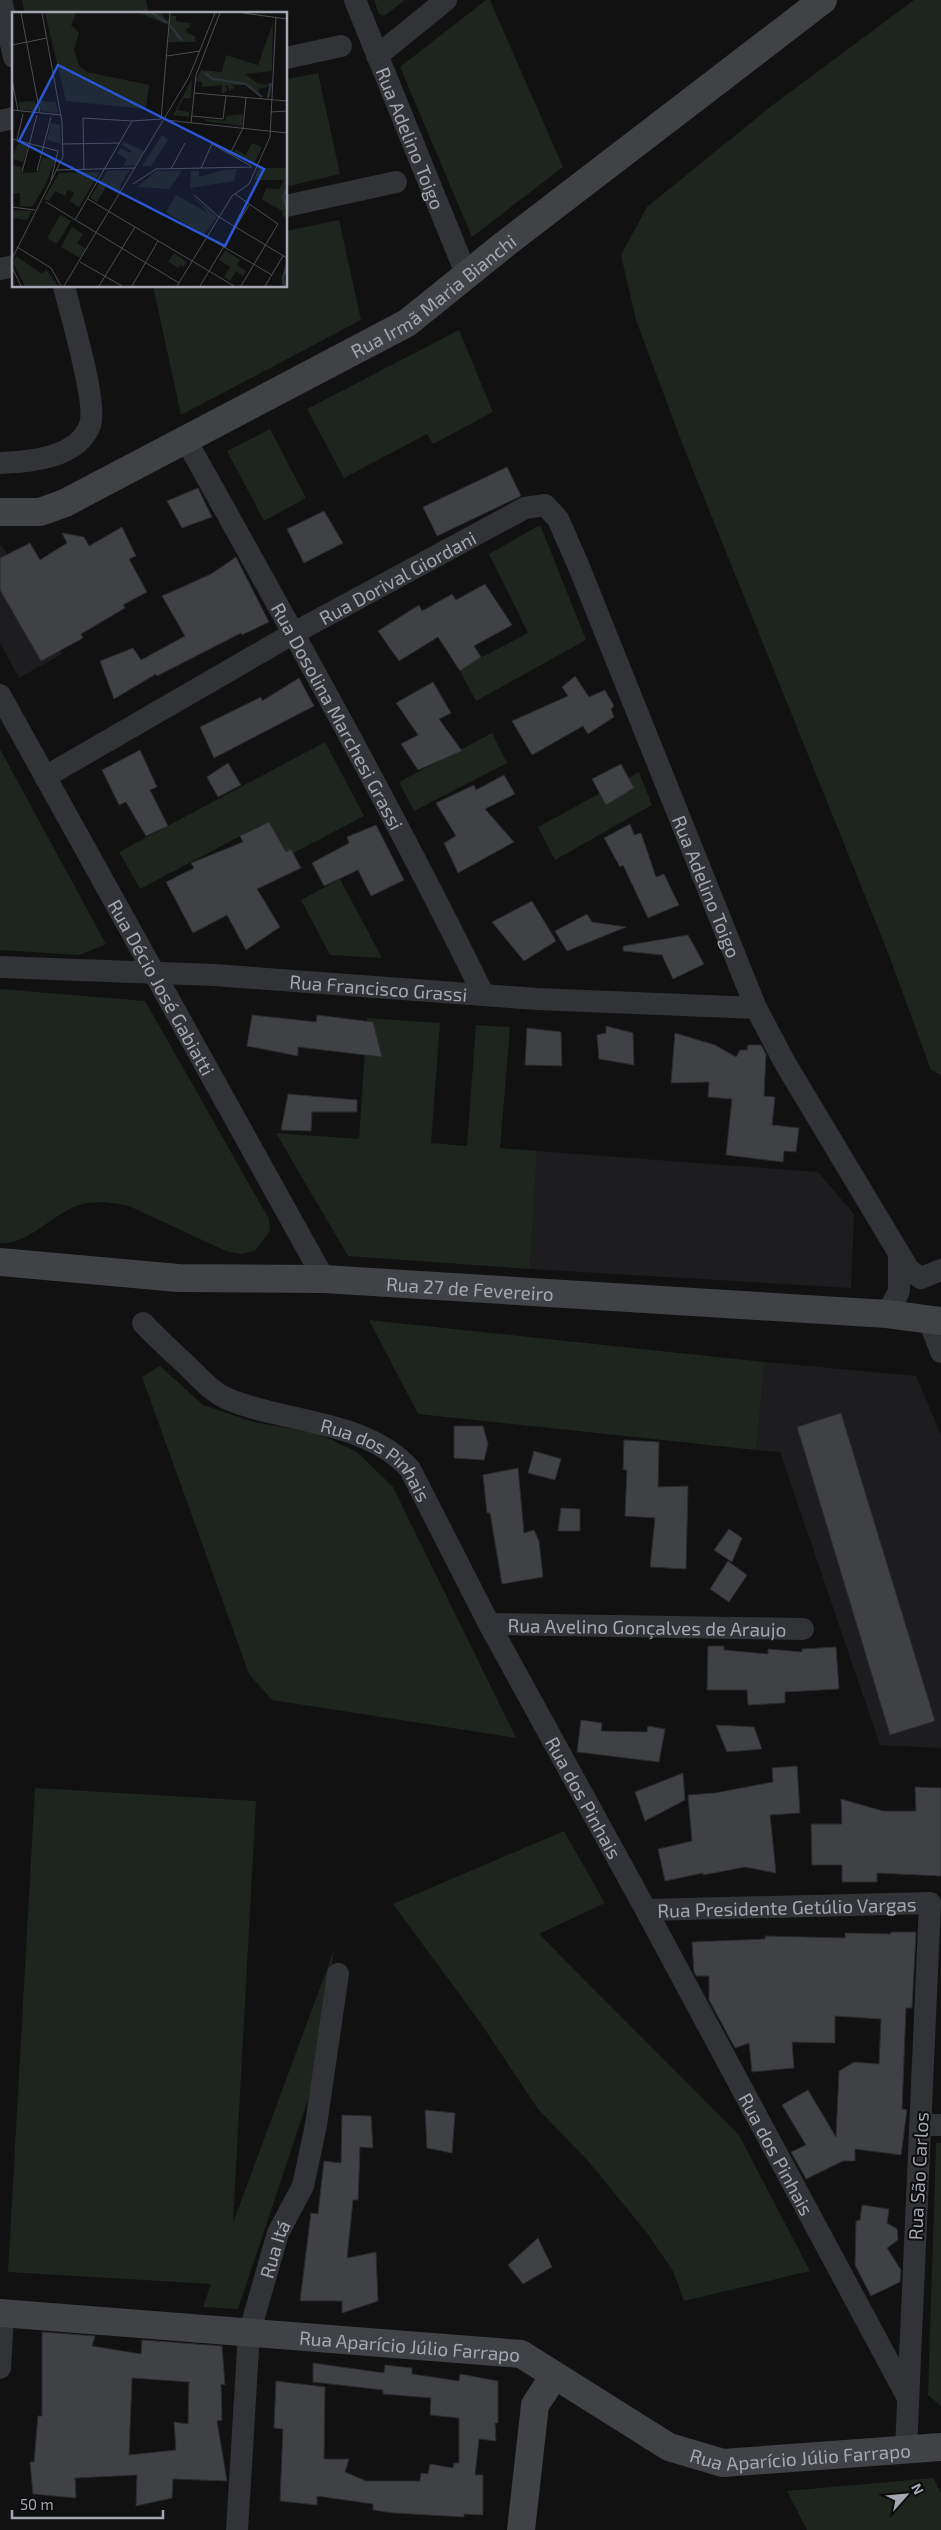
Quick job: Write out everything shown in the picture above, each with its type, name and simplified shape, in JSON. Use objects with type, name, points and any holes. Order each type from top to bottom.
[{"type":"street","points":[[1,0],[12,48]]},
{"type":"street","name":"Rua Adelino Toigo","points":[[355,0],[467,276]]},
{"type":"street","points":[[377,56],[446,0]]},
{"type":"street","name":"Rua Irmã Maria Bianchi","points":[[0,512],[40,512],[65,503],[407,323],[823,0]]},
{"type":"street","points":[[288,58],[341,46]]},
{"type":"street","points":[[288,206],[396,182]]},
{"type":"street","points":[[0,463],[16,463],[52,456],[76,445],[90,424],[91,401],[64,288]]},
{"type":"street","name":"Rua Dosolina Marchesi Grassi","points":[[186,440],[294,633],[452,931],[483,994]]},
{"type":"street","name":"Rua Adelino Toigo","points":[[545,505],[558,519],[579,567],[756,1008],[785,1064],[909,1270],[931,1274]]},
{"type":"street","name":"Rua Dorival Giordani","points":[[45,777],[294,633],[525,508],[545,505]]},
{"type":"street","name":"Rua Décio José Gabiatti","points":[[0,695],[324,1279]]},
{"type":"street","name":"Rua Francisco Grassi","points":[[0,967],[214,975],[537,999],[756,1008]]},
{"type":"street","points":[[887,1314],[898,1291],[899,1253]]},
{"type":"street","name":"Rua 27 de Fevereiro","points":[[0,1262],[178,1278],[324,1279],[887,1314],[935,1320]]},
{"type":"street","points":[[935,1320],[941,1352]]},
{"type":"street","name":"Rua dos Pinhais","points":[[143,1323],[163,1346],[226,1399],[371,1440],[396,1454],[410,1469],[489,1624],[646,1910],[908,2398]]},
{"type":"street","name":"Rua Avelino Gonçalves de Araujo","points":[[489,1624],[803,1629]]},
{"type":"street","name":"Rua Presidente Getúlio Vargas","points":[[646,1910],[930,1902]]},
{"type":"street","name":"Rua São Carlos","points":[[906,2449],[908,2398],[931,2125],[930,1902]]},
{"type":"street","name":"Rua Itá","points":[[237,2530],[249,2334],[278,2233],[303,2186],[316,2125],[338,1974]]},
{"type":"street","points":[[0,2368],[2,2313]]},
{"type":"street","name":"Rua Aparício Júlio Farrapo","points":[[2,2313],[521,2354],[668,2446],[723,2463],[941,2447]]},
{"type":"street","points":[[521,2530],[535,2405],[554,2376]]},
{"type":"shaded area","points":[[22,0],[146,0],[149,12],[25,12]]},
{"type":"shaded area","points":[[374,0],[405,0],[384,16],[379,14]]},
{"type":"shaded area","points":[[486,0],[490,0],[563,167],[472,237],[400,67]]},
{"type":"shaded area","points":[[914,0],[941,0],[941,1075],[931,1070],[887,950],[684,448],[636,320],[621,255],[647,207],[770,107]]},
{"type":"shaded area","points":[[318,73],[340,174],[289,186],[288,79]]},
{"type":"shaded area","points":[[339,220],[361,320],[181,415],[153,288],[288,288],[288,231]]},
{"type":"shaded area","points":[[459,330],[493,412],[433,444],[427,434],[344,478],[307,409]]},
{"type":"shaded area","points":[[270,429],[306,498],[264,521],[227,451]]},
{"type":"shaded area","points":[[538,526],[541,527],[586,640],[476,701],[459,669],[528,633],[489,554]]},
{"type":"shaded area","points":[[0,545],[2,545],[62,654],[19,678],[0,643]]},
{"type":"shaded area","points":[[492,733],[507,763],[414,811],[399,782]]},
{"type":"shaded area","points":[[325,742],[364,816],[280,860],[261,825],[140,889],[119,852]]},
{"type":"shaded area","points":[[0,749],[106,944],[80,955],[0,950]]},
{"type":"shaded area","points":[[639,772],[652,805],[555,860],[538,827]]},
{"type":"shaded area","points":[[340,879],[382,958],[330,955],[301,900]]},
{"type":"shaded area","points":[[0,989],[145,1001],[269,1219],[270,1231],[255,1251],[242,1254],[228,1252],[129,1206],[103,1202],[76,1206],[23,1238],[12,1242],[0,1243]]},
{"type":"shaded area","points":[[367,1018],[440,1023],[431,1143],[467,1146],[476,1025],[510,1027],[500,1148],[537,1151],[530,1269],[348,1256],[276,1133],[359,1139]]},
{"type":"shaded area","points":[[537,1151],[818,1172],[854,1214],[851,1288],[530,1269]]},
{"type":"shaded area","points":[[369,1320],[765,1362],[756,1450],[418,1414]]},
{"type":"shaded area","points":[[765,1362],[916,1376],[941,1435],[941,1748],[880,1745],[780,1452],[756,1450]]},
{"type":"shaded area","points":[[160,1366],[203,1405],[253,1422],[317,1433],[357,1452],[393,1487],[516,1738],[272,1700],[249,1674],[142,1377]]},
{"type":"shaded area","points":[[35,1788],[256,1801],[233,2223],[334,1950],[313,2084],[238,2309],[203,2307],[211,2284],[8,2272]]},
{"type":"shaded area","points":[[564,1831],[605,1903],[539,1934],[739,2135],[810,2271],[684,2301],[673,2271],[647,2233],[588,2161],[538,2109],[480,2022],[393,1904]]},
{"type":"shaded area","points":[[936,2143],[941,2143],[941,2406],[928,2395]]},
{"type":"shaded area","points":[[933,2478],[941,2493],[941,2530],[807,2530],[787,2491]]},
{"type":"building","points":[[507,467],[521,496],[437,536],[423,507]]},
{"type":"building","points":[[198,488],[212,517],[182,528],[167,501]]},
{"type":"building","points":[[324,511],[343,543],[304,563],[287,529]]},
{"type":"building","points":[[122,527],[136,556],[129,559],[147,592],[123,605],[125,608],[81,634],[83,638],[41,661],[0,590],[0,558],[30,543],[40,560],[67,543],[62,533],[84,537],[89,546]]},
{"type":"building","points":[[236,557],[269,622],[242,635],[241,633],[157,676],[156,674],[114,699],[100,661],[133,648],[141,660],[185,636],[162,596],[211,574]]},
{"type":"building","points":[[485,584],[512,625],[474,646],[481,657],[460,671],[438,637],[399,661],[378,631],[419,605],[422,611],[452,594],[456,600]]},
{"type":"building","points":[[575,676],[589,697],[605,690],[614,706],[611,709],[614,717],[588,734],[583,726],[532,755],[512,721],[568,696],[562,687]]},
{"type":"building","points":[[299,678],[314,706],[214,758],[200,727],[261,697],[262,701]]},
{"type":"building","points":[[433,682],[451,713],[439,719],[462,751],[418,770],[401,744],[418,735],[396,703]]},
{"type":"building","points":[[140,750],[157,787],[150,790],[168,826],[146,836],[126,802],[119,805],[102,770]]},
{"type":"building","points":[[228,763],[241,785],[218,797],[207,777]]},
{"type":"building","points":[[621,764],[634,788],[606,805],[592,779]]},
{"type":"building","points":[[504,775],[515,794],[485,809],[514,842],[458,873],[444,843],[456,836],[436,803],[474,785],[476,790]]},
{"type":"building","points":[[269,822],[286,852],[291,849],[301,868],[257,889],[280,927],[246,950],[227,915],[193,933],[166,882],[194,868],[191,863],[243,842],[240,836]]},
{"type":"building","points":[[630,824],[634,835],[641,833],[656,877],[664,874],[679,905],[648,918],[623,865],[620,867],[604,838]]},
{"type":"building","points":[[376,825],[404,880],[371,896],[358,870],[324,886],[312,863],[349,843],[347,837]]},
{"type":"building","points":[[532,901],[556,941],[524,961],[492,922]]},
{"type":"building","points":[[587,914],[592,922],[626,927],[567,951],[555,931]]},
{"type":"building","points":[[688,935],[704,964],[673,979],[662,955],[623,951],[623,946]]},
{"type":"building","points":[[252,1015],[316,1022],[317,1015],[373,1022],[382,1057],[298,1047],[298,1056],[247,1046]]},
{"type":"building","points":[[606,1026],[633,1033],[634,1065],[599,1059],[597,1035],[606,1033]]},
{"type":"building","points":[[527,1028],[561,1032],[562,1066],[525,1065]]},
{"type":"building","points":[[675,1033],[715,1045],[736,1057],[740,1050],[747,1050],[748,1045],[761,1045],[766,1054],[764,1096],[775,1097],[772,1125],[799,1128],[796,1152],[784,1151],[783,1162],[726,1155],[732,1099],[708,1097],[709,1082],[671,1083]]},
{"type":"building","points":[[288,1094],[357,1100],[357,1112],[312,1112],[311,1131],[281,1130]]},
{"type":"building","points":[[841,1413],[935,1721],[890,1735],[797,1427]]},
{"type":"building","points":[[454,1426],[483,1426],[488,1444],[484,1460],[454,1458]]},
{"type":"building","points":[[624,1440],[659,1442],[658,1487],[688,1486],[686,1569],[650,1567],[655,1518],[625,1516],[627,1470],[623,1470]]},
{"type":"building","points":[[534,1451],[561,1459],[555,1480],[528,1473]]},
{"type":"building","points":[[518,1468],[524,1533],[534,1530],[539,1541],[543,1577],[502,1584],[490,1513],[487,1513],[483,1475]]},
{"type":"building","points":[[561,1508],[580,1509],[580,1531],[558,1531]]},
{"type":"building","points":[[729,1529],[742,1538],[732,1562],[714,1550]]},
{"type":"building","points":[[728,1561],[747,1575],[729,1602],[710,1589]]},
{"type":"building","points":[[708,1646],[724,1646],[724,1650],[768,1654],[768,1649],[802,1652],[802,1649],[836,1647],[839,1689],[785,1692],[785,1703],[748,1705],[747,1690],[707,1690]]},
{"type":"building","points":[[581,1720],[602,1723],[601,1731],[647,1732],[648,1726],[665,1729],[659,1762],[577,1752]]},
{"type":"building","points":[[716,1725],[754,1727],[762,1749],[727,1752]]},
{"type":"building","points":[[797,1766],[800,1813],[770,1815],[776,1873],[745,1867],[665,1881],[658,1849],[692,1841],[688,1795],[715,1793],[773,1782],[772,1768]]},
{"type":"building","points":[[683,1773],[685,1800],[645,1821],[635,1792]]},
{"type":"building","points":[[915,1787],[941,1788],[941,1876],[877,1873],[877,1882],[842,1882],[842,1865],[812,1865],[811,1824],[842,1824],[841,1799],[883,1811],[916,1811]]},
{"type":"building","points":[[891,1932],[916,1932],[912,2008],[906,2008],[902,2109],[907,2110],[901,2155],[855,2149],[855,2161],[843,2161],[806,2179],[791,2152],[806,2145],[782,2105],[808,2090],[836,2137],[839,2071],[854,2062],[879,2064],[881,2019],[835,2016],[835,2043],[792,2042],[794,2068],[752,2072],[749,2043],[735,2048],[709,2000],[709,1976],[696,1976],[694,1972],[692,1942],[765,1939],[765,1936],[845,1938],[845,1933],[891,1934]]},
{"type":"building","points":[[425,2110],[455,2113],[452,2153],[427,2148]]},
{"type":"building","points":[[342,2115],[371,2116],[373,2148],[360,2147],[358,2200],[353,2200],[347,2258],[376,2252],[378,2301],[342,2313],[342,2301],[300,2301],[311,2213],[318,2214],[324,2161],[341,2163]]},
{"type":"building","points":[[862,2205],[889,2209],[887,2223],[897,2229],[898,2240],[887,2248],[901,2270],[900,2282],[871,2296],[855,2265],[856,2221],[860,2220]]},
{"type":"building","points":[[538,2238],[552,2267],[523,2284],[508,2265]]},
{"type":"building","points":[[42,2332],[95,2336],[92,2346],[141,2354],[142,2340],[222,2346],[225,2385],[221,2384],[222,2420],[217,2421],[227,2481],[173,2479],[172,2498],[136,2506],[137,2475],[75,2478],[76,2498],[33,2494],[30,2462],[34,2462],[38,2416],[42,2416]],"holes":[[[132,2378],[189,2382],[188,2424],[174,2422],[176,2450],[129,2455]]]},
{"type":"building","points":[[313,2363],[384,2373],[385,2365],[412,2368],[412,2374],[459,2381],[460,2374],[498,2381],[498,2423],[495,2423],[496,2441],[479,2439],[475,2475],[483,2475],[483,2515],[464,2514],[464,2517],[394,2513],[373,2510],[373,2504],[317,2496],[317,2505],[280,2501],[283,2429],[274,2428],[276,2381],[325,2387],[324,2459],[349,2459],[345,2472],[366,2481],[420,2481],[421,2473],[428,2474],[430,2464],[453,2468],[454,2463],[459,2463],[459,2418],[430,2415],[431,2398],[383,2394],[383,2390],[313,2382]]}]
